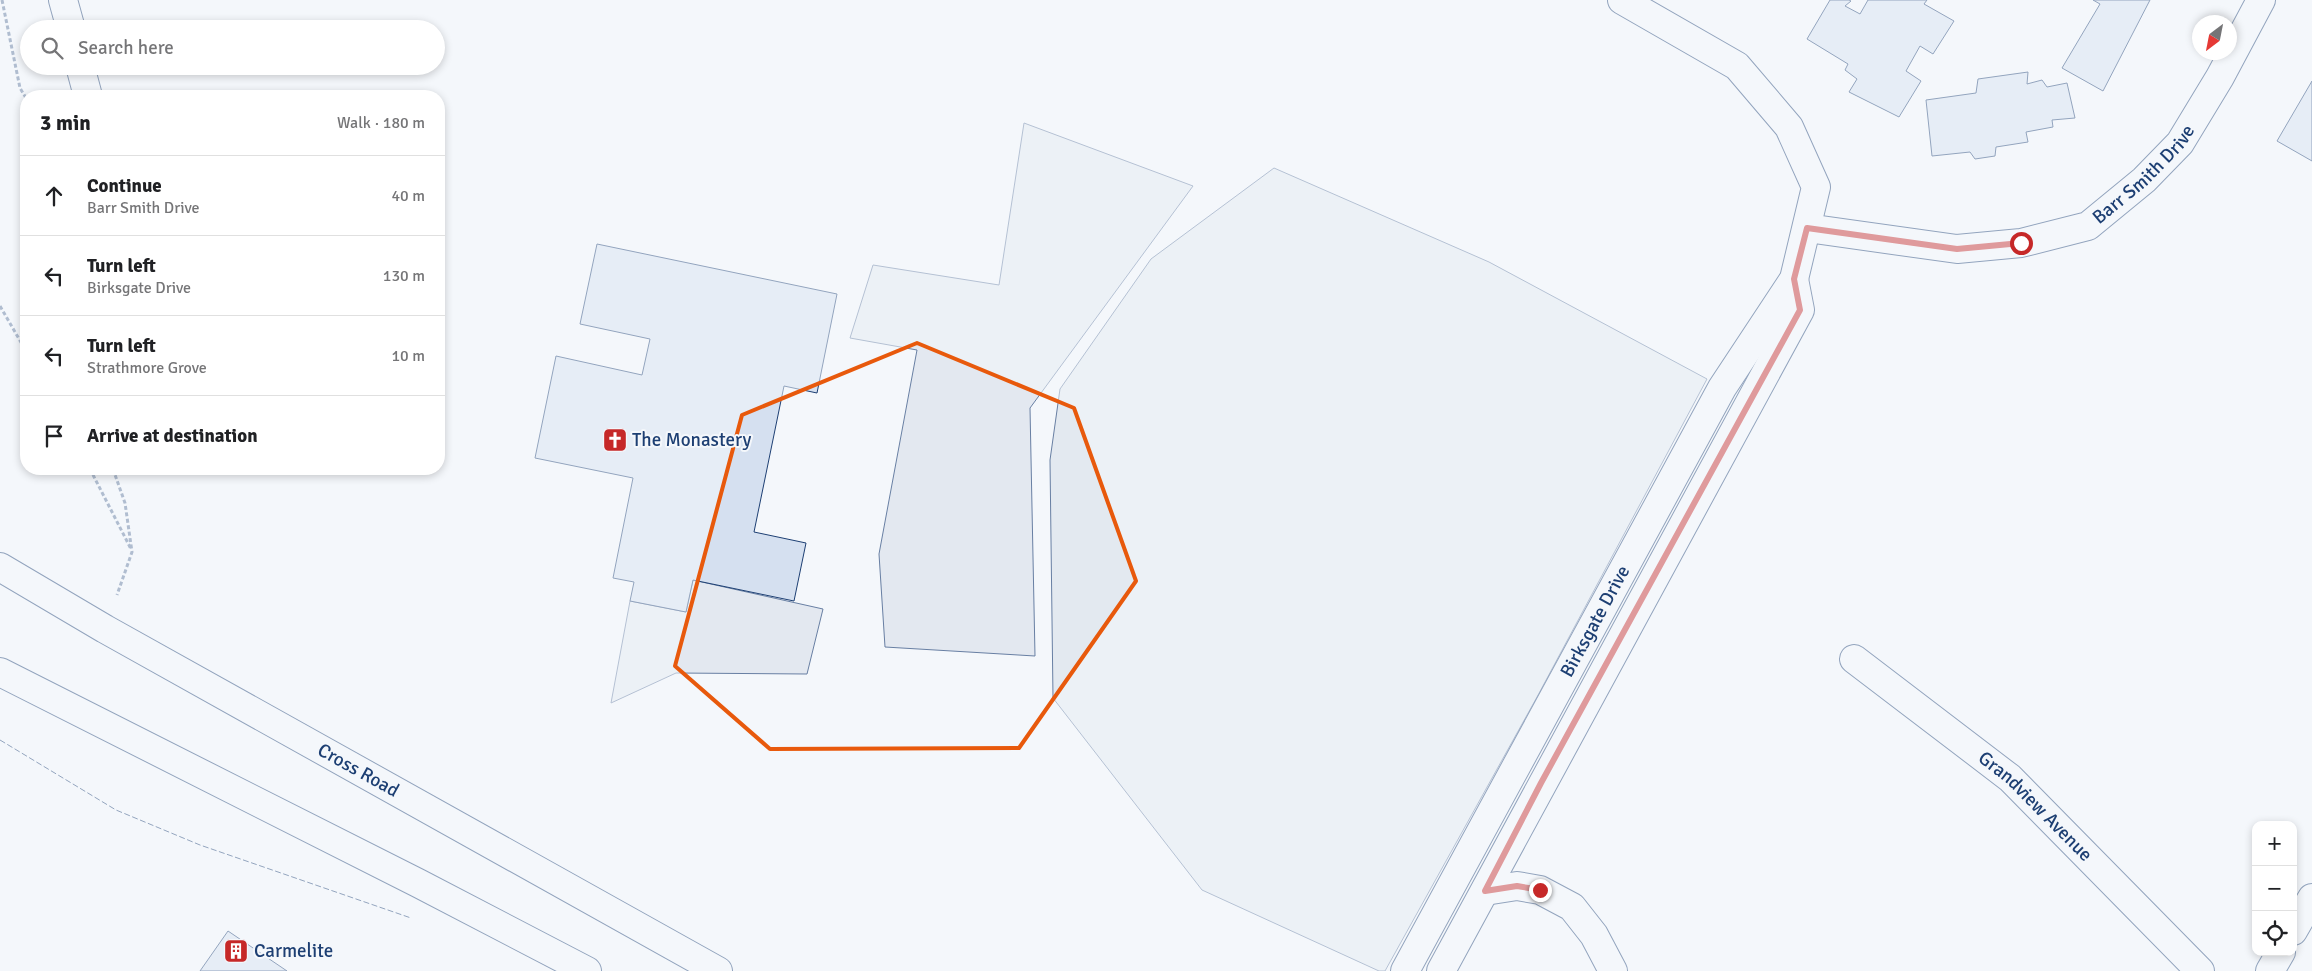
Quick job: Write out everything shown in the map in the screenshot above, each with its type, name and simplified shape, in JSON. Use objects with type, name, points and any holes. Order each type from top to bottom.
[{"type":"main road","points":[[63,0],[69,20]]},
{"type":"main road","name":"Birksgate Drive","points":[[1405,971],[1722,388],[1794,279],[1807,228],[1816,187],[1789,128],[1737,66],[1622,0]]},
{"type":"main road","name":"Barr Smith Drive","points":[[1807,228],[1957,249],[2021,243],[2088,226],[2144,180],[2180,143],[2220,77],[2261,0]]},
{"type":"main road","points":[[82,75],[86,90]]},
{"type":"main road","name":"Birksgate Drive","points":[[1441,971],[1800,310],[1794,279]]},
{"type":"main road","name":"Cross Road","points":[[0,567],[105,629],[718,971]]},
{"type":"main road","name":"Grandview Avenue","points":[[1854,659],[2010,778],[2200,971]]},
{"type":"main road","points":[[0,672],[418,883],[587,971]]},
{"type":"main road","points":[[1485,891],[1517,886],[1540,890],[1572,907],[1594,935],[1613,971]]},
{"type":"main road","points":[[2297,924],[2312,898]]},
{"type":"main road","points":[[2270,971],[2279,956]]},
{"type":"path","points":[[2,0],[21,90]]},
{"type":"path","points":[[0,306],[20,341]]},
{"type":"path","points":[[93,475],[132,552]]},
{"type":"path","points":[[105,629],[132,552],[125,503],[115,475]]},
{"type":"highlighted area","points":[[917,343],[1074,408],[1136,581],[1019,748],[770,749],[675,666],[742,415]]},
{"type":"shaded area","points":[[1024,123],[1193,186],[1030,408],[1035,656],[885,647],[879,554],[917,350],[850,338],[873,265],[999,285]]},
{"type":"shaded area","points":[[1274,168],[1489,262],[1707,379],[1537,697],[1385,971],[1379,971],[1202,890],[1053,698],[1050,460],[1060,389],[1151,259]]},
{"type":"shaded area","points":[[693,580],[823,609],[807,674],[676,673],[611,703],[630,601],[686,612]]},
{"type":"building","points":[[1830,0],[1849,0],[1851,1],[1845,6],[1860,14],[1868,0],[1927,0],[1924,4],[1954,21],[1933,54],[1920,46],[1906,71],[1921,81],[1899,117],[1849,92],[1857,79],[1845,70],[1848,64],[1807,39]]},
{"type":"building","points":[[2093,0],[2150,0],[2103,91],[2062,68],[2100,4]]},
{"type":"building","points":[[2028,72],[2027,84],[2042,80],[2047,87],[2067,83],[2075,118],[2052,120],[2053,127],[2026,132],[2028,142],[1996,147],[1995,156],[1975,159],[1970,152],[1932,156],[1926,100],[1976,93],[1978,79]]},
{"type":"building","points":[[2312,81],[2312,161],[2277,141]]},
{"type":"building","points":[[597,244],[837,294],[817,393],[784,386],[754,532],[806,543],[794,601],[693,580],[686,612],[630,601],[634,582],[613,578],[633,478],[535,458],[556,356],[642,375],[650,339],[580,324]]},
{"type":"building","name":"Carmelite","points":[[228,931],[287,971],[200,971]]},
{"type":"fence","points":[[0,740],[116,810],[200,845],[411,918]]},
{"type":"place","name":"The Monastery","points":[[615,440]]},
{"type":"place","name":"Carmelite","points":[[236,951]]},
{"type":"route","points":[[1540,890],[1517,886],[1485,891],[1541,783],[1800,310],[1794,279],[1807,228],[1957,249],[2021,243]]}]
